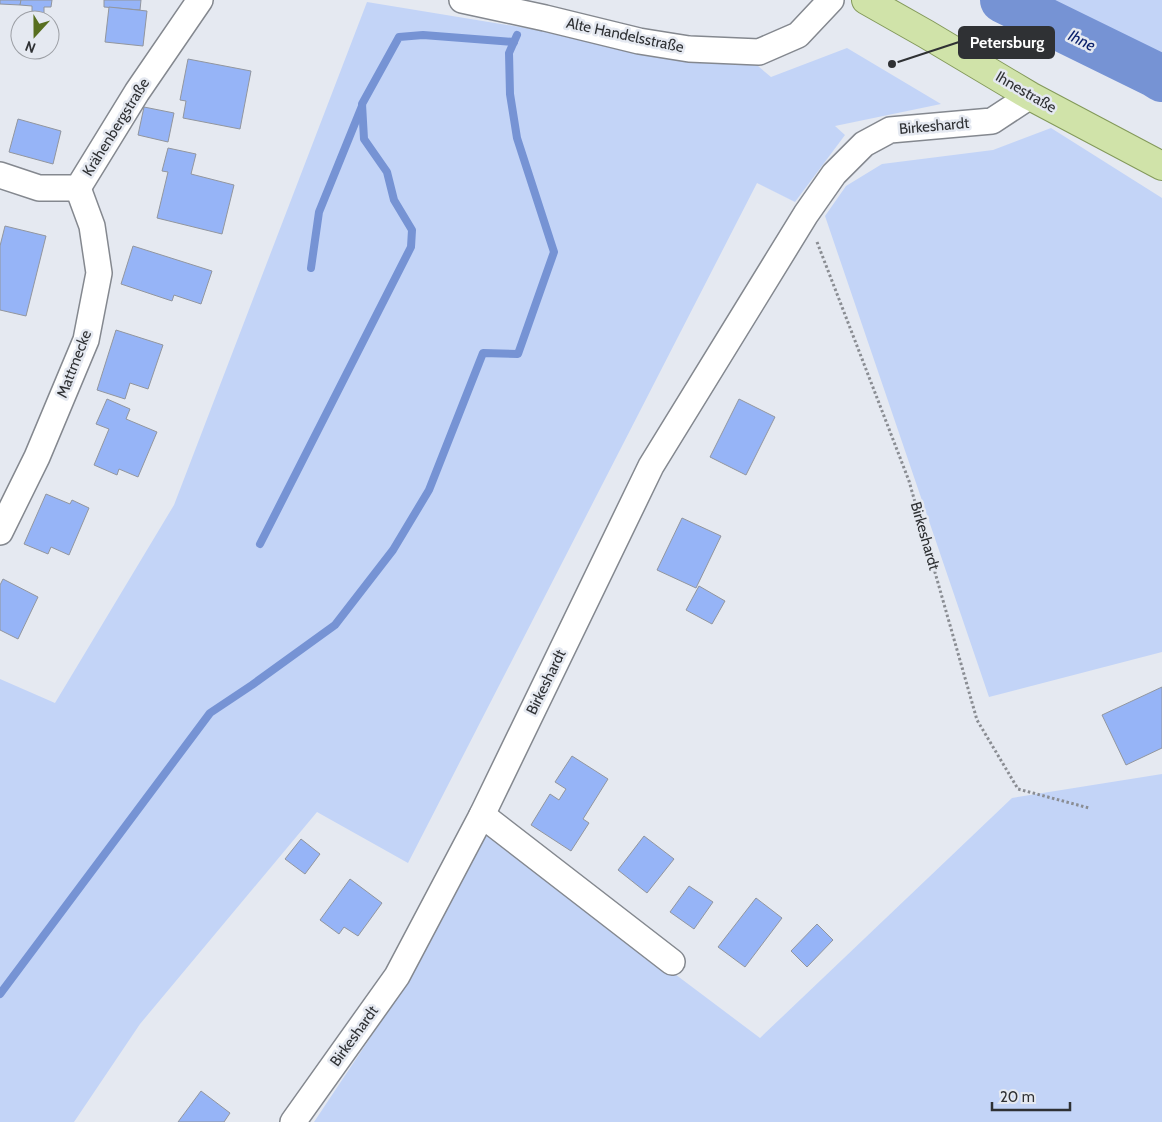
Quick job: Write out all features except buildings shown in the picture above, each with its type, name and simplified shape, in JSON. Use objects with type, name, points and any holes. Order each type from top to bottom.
[{"type":"main road","name":"Ihnestraße","points":[[866,0],[1030,96],[1162,166]]},
{"type":"street","name":"Krähenbergstraße","points":[[0,175],[39,188],[78,188],[138,92],[200,0]]},
{"type":"street","name":"Alte Handelsstraße","points":[[462,0],[545,18],[639,42],[689,49],[759,52],[798,35],[831,0]]},
{"type":"street","name":"Birkeshardt","points":[[293,1122],[397,976],[482,815],[651,466],[806,214],[834,174],[864,144],[890,130],[992,121],[1030,96]]},
{"type":"street","name":"Mattmecke","points":[[0,532],[37,457],[86,340],[100,273],[92,226],[78,188]]},
{"type":"street","points":[[482,815],[672,962]]},
{"type":"path","name":"Birkeshardt","points":[[806,214],[909,481],[977,720],[1018,789],[1089,808]]},
{"type":"shaded area","points":[[1040,0],[1162,0],[1162,65]]},
{"type":"shaded area","points":[[367,2],[758,66],[771,77],[847,48],[941,104],[835,126],[845,135],[795,202],[757,183],[408,863],[317,812],[140,1024],[74,1122],[0,1122],[0,679],[55,703],[174,505]]},
{"type":"shaded area","points":[[1051,128],[1162,198],[1162,652],[989,697],[825,216],[846,186],[882,164],[993,150]]},
{"type":"shaded area","points":[[1162,774],[1162,1122],[314,1122],[408,981],[486,832],[760,1038],[1012,798]]},
{"type":"waterway","name":"Ihne","points":[[1003,0],[1162,79]]},
{"type":"waterway","points":[[260,544],[411,247],[412,230],[394,200],[387,172],[364,139],[362,104],[399,37],[423,35],[514,42]]},
{"type":"waterway","points":[[0,994],[210,713],[335,625],[393,550],[429,490],[483,353],[518,354],[554,252],[517,138],[510,94],[509,53],[517,35]]},
{"type":"waterway","points":[[311,268],[319,212],[362,106]]},
{"type":"place","name":"Petersburg","points":[[892,64]]}]
